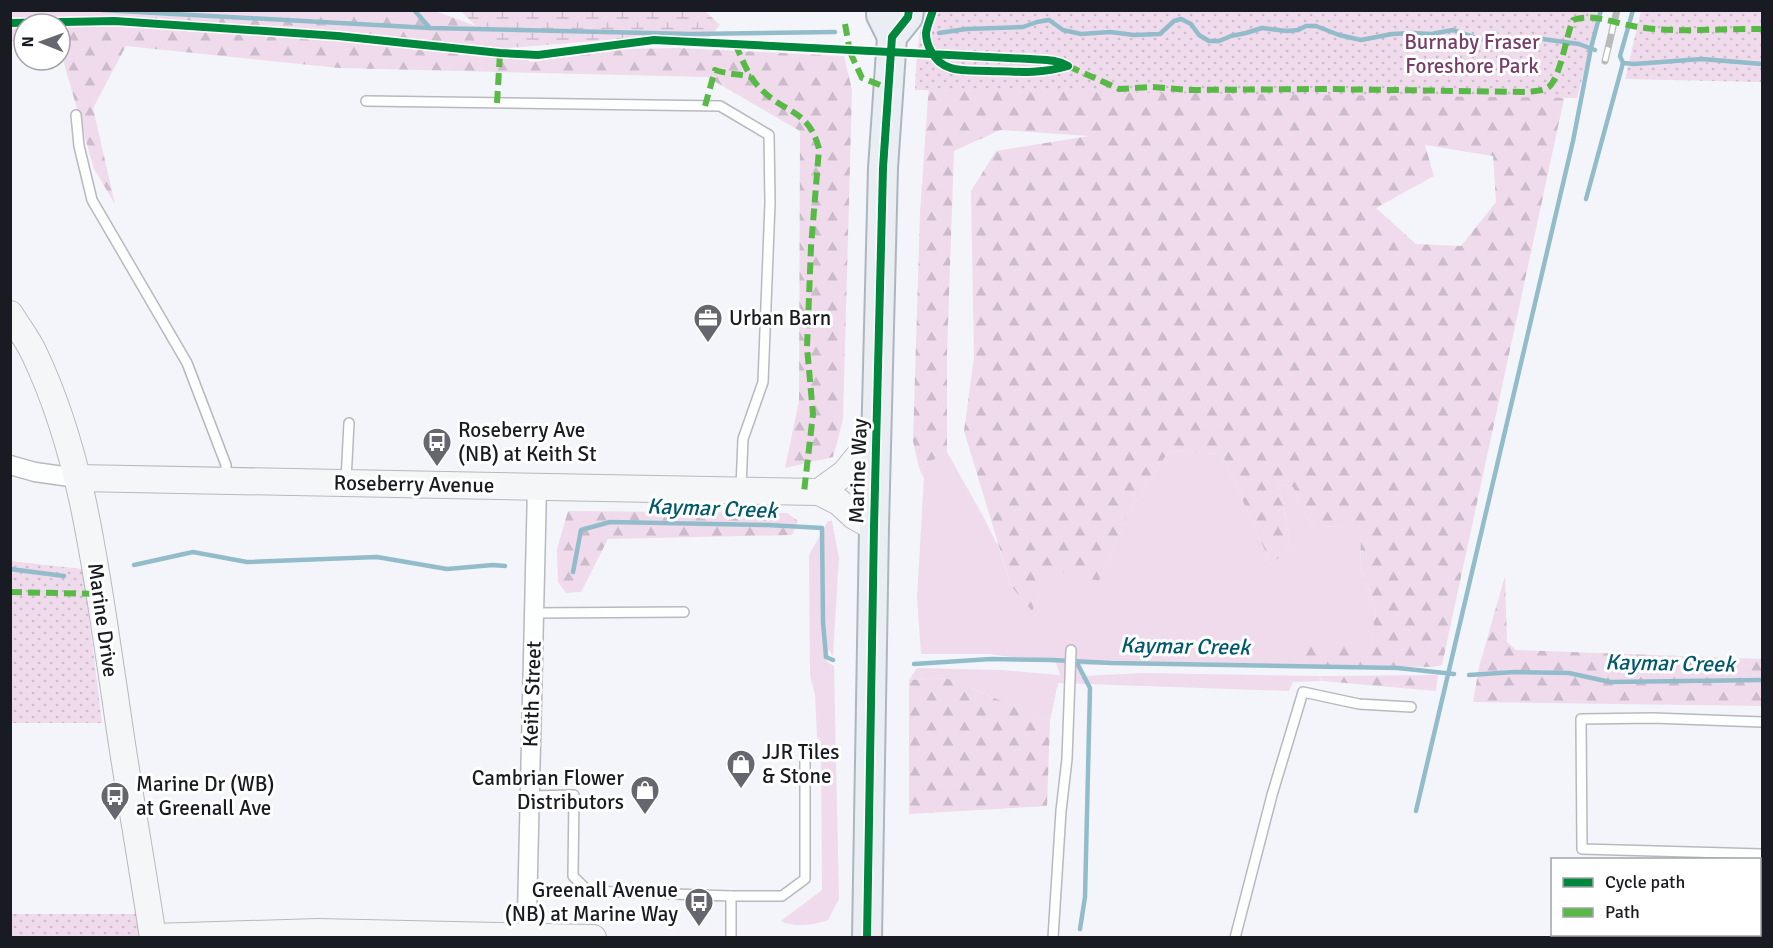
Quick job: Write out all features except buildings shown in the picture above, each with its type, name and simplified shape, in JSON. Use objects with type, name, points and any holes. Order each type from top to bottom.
[{"type":"main road","name":"Marine Way","points":[[867,938],[883,168],[892,37],[881,15],[882,10]]},
{"type":"main road","points":[[892,37],[908,17],[909,10]]},
{"type":"street","name":"Marine Drive","points":[[10,314],[33,351],[51,392],[77,478],[101,594],[153,937]]},
{"type":"street","points":[[874,526],[854,516],[838,502],[819,492],[845,473],[858,457],[877,446]]},
{"type":"street","name":"Roseberry Avenue","points":[[10,465],[36,472],[77,478],[819,492]]},
{"type":"street","name":"Keith Street","points":[[531,937],[527,914],[537,487]]},
{"type":"street","points":[[153,937],[318,932],[343,935],[593,938]]},
{"type":"lane","points":[[366,101],[720,106],[769,135],[770,203],[763,381],[743,439],[741,490]]},
{"type":"lane","points":[[76,115],[79,146],[92,200],[187,363],[226,465],[226,481]]},
{"type":"lane","points":[[346,483],[349,423]]},
{"type":"lane","points":[[535,613],[684,612]]},
{"type":"lane","points":[[1053,938],[1061,811],[1067,759],[1071,650]]},
{"type":"lane","points":[[1235,938],[1272,795],[1303,692],[1359,704],[1411,707]]},
{"type":"lane","points":[[1762,722],[1653,718],[1581,719],[1582,849],[1762,854]]},
{"type":"lane","points":[[529,796],[574,795],[573,876],[588,891],[782,896],[805,879],[806,756]]},
{"type":"lane","points":[[731,896],[731,938]]},
{"type":"green space","points":[[432,10],[476,26],[531,62],[629,49],[678,48],[844,56],[852,90],[843,420],[833,457],[785,468],[799,401],[800,131],[707,77],[339,68],[126,46],[93,108],[115,204],[94,169],[67,72],[72,72],[72,12],[12,12],[12,41],[11,11]]},
{"type":"green space","name":"Burnaby Fraser Foreshore Park","points":[[924,10],[1600,11],[1577,98],[915,90]]},
{"type":"green space","points":[[461,11],[705,11],[720,25],[708,39],[655,36],[509,48],[476,26]]},
{"type":"green space","points":[[1641,11],[1762,11],[1762,82],[1625,79]]},
{"type":"green space","points":[[930,69],[1543,90],[1564,99],[1442,665],[1432,667],[1308,665],[1291,646],[1372,645],[1375,607],[1360,566],[1361,537],[1349,527],[1317,526],[1307,518],[1293,487],[1279,485],[1291,548],[1271,564],[1222,454],[1169,451],[1128,513],[1099,581],[1053,570],[1032,611],[1011,586],[964,431],[974,357],[971,191],[996,151],[1089,136],[1000,130],[954,151],[947,354],[947,452],[919,468],[913,441],[920,213]],"holes":[[[1425,145],[1493,156],[1496,202],[1461,246],[1416,244],[1376,208],[1434,176]]]},
{"type":"green space","points":[[1169,451],[1222,454],[1271,564],[1291,548],[1279,485],[1293,487],[1307,518],[1317,526],[1350,527],[1361,537],[1360,566],[1375,607],[1372,646],[1292,646],[1308,665],[1079,665],[1082,676],[1143,673],[1318,676],[1322,681],[1293,682],[1289,691],[1058,683],[1050,721],[946,678],[909,680],[917,668],[1002,670],[1060,675],[1056,663],[989,654],[921,654],[917,597],[924,478],[919,468],[947,452],[999,548],[1011,586],[1032,611],[1053,569],[1099,581],[1128,513]]},
{"type":"green space","points":[[568,511],[787,513],[798,521],[792,535],[608,539],[581,592],[566,593],[558,582],[557,549]]},
{"type":"green space","points":[[828,521],[832,521],[839,558],[833,656],[829,650],[824,655],[827,662],[834,666],[839,899],[828,920],[798,925],[781,921],[822,890],[821,742],[817,737],[815,694],[810,676],[809,555]]},
{"type":"green space","points":[[10,561],[83,569],[102,723],[11,723]]},
{"type":"green space","points":[[1505,576],[1507,642],[1516,650],[1762,659],[1762,706],[1473,702],[1479,667]]},
{"type":"green space","points":[[1438,675],[1436,691],[1323,681],[1318,676]]},
{"type":"green space","points":[[946,678],[1050,721],[1047,806],[909,814],[909,680]]},
{"type":"green space","points":[[10,914],[140,914],[144,937],[11,937]]},
{"type":"waterway","points":[[101,10],[430,28]]},
{"type":"waterway","points":[[414,10],[430,28],[691,34],[835,32]]},
{"type":"waterway","points":[[1416,811],[1573,141],[1591,48],[1601,10]]},
{"type":"waterway","points":[[1633,10],[1620,56],[1623,63],[1702,59],[1762,64]]},
{"type":"waterway","points":[[939,33],[966,29],[1023,27],[1049,20],[1063,30],[1081,34],[1110,32],[1134,35],[1160,34],[1174,21],[1181,19],[1191,24],[1199,35],[1209,41],[1219,41],[1262,28],[1287,31],[1316,26],[1361,40],[1392,34],[1431,34],[1453,30],[1479,39],[1535,38],[1579,44],[1595,50]]},
{"type":"waterway","points":[[1586,199],[1623,63]]},
{"type":"waterway","name":"Kaymar Creek","points":[[573,572],[581,530],[610,522],[822,528],[823,622],[826,657],[833,660]]},
{"type":"waterway","name":"Kaymar Creek","points":[[134,565],[193,552],[247,562],[377,557],[447,569],[505,566]]},
{"type":"waterway","name":"Kaymar Creek","points":[[10,569],[64,576]]},
{"type":"waterway","name":"Kaymar Creek","points":[[914,664],[991,659],[1053,660],[1398,668],[1454,674]]},
{"type":"waterway","points":[[1076,661],[1090,688],[1085,897],[1080,929]]},
{"type":"waterway","name":"Kaymar Creek","points":[[1469,675],[1515,672],[1569,673],[1610,682],[1762,680]]},
{"type":"railway","points":[[1605,61],[1617,10]]},
{"type":"marked path","points":[[1068,66],[1119,89],[1153,87],[1188,90],[1325,89],[1528,92],[1545,89],[1552,84],[1559,68],[1570,27],[1573,20],[1580,18],[1595,18],[1665,30],[1762,29]]},
{"type":"marked path","points":[[845,24],[850,52],[847,51]]},
{"type":"marked path","points":[[735,44],[756,84],[770,97],[803,119],[815,136],[819,149],[811,247],[807,347],[813,414],[804,492]]},
{"type":"marked path","points":[[850,52],[862,78],[888,88]]},
{"type":"marked path","points":[[497,103],[500,53]]},
{"type":"marked path","points":[[705,106],[715,70],[751,77]]},
{"type":"marked path","points":[[10,592],[101,594]]},
{"type":"cycle path","points":[[867,938],[883,168],[892,37],[908,17],[909,10]]},
{"type":"cycle path","points":[[10,23],[115,21],[338,36],[538,55],[654,40],[1030,59],[1059,62],[1068,66],[1029,72],[964,70],[948,67],[936,58],[931,51],[927,42],[926,33],[933,10]]},
{"type":"place","name":"Urban Barn","points":[[708,344]]},
{"type":"place","name":"Roseberry Ave (NB) at Keith St","points":[[437,468]]},
{"type":"place","name":"JJR Tiles & Stone","points":[[741,790]]},
{"type":"place","name":"Cambrian Flower Distributors","points":[[645,816]]},
{"type":"place","name":"Marine Dr (WB) at Greenall Ave","points":[[115,822]]},
{"type":"place","name":"Greenall Avenue (NB) at Marine Way","points":[[699,928]]}]
